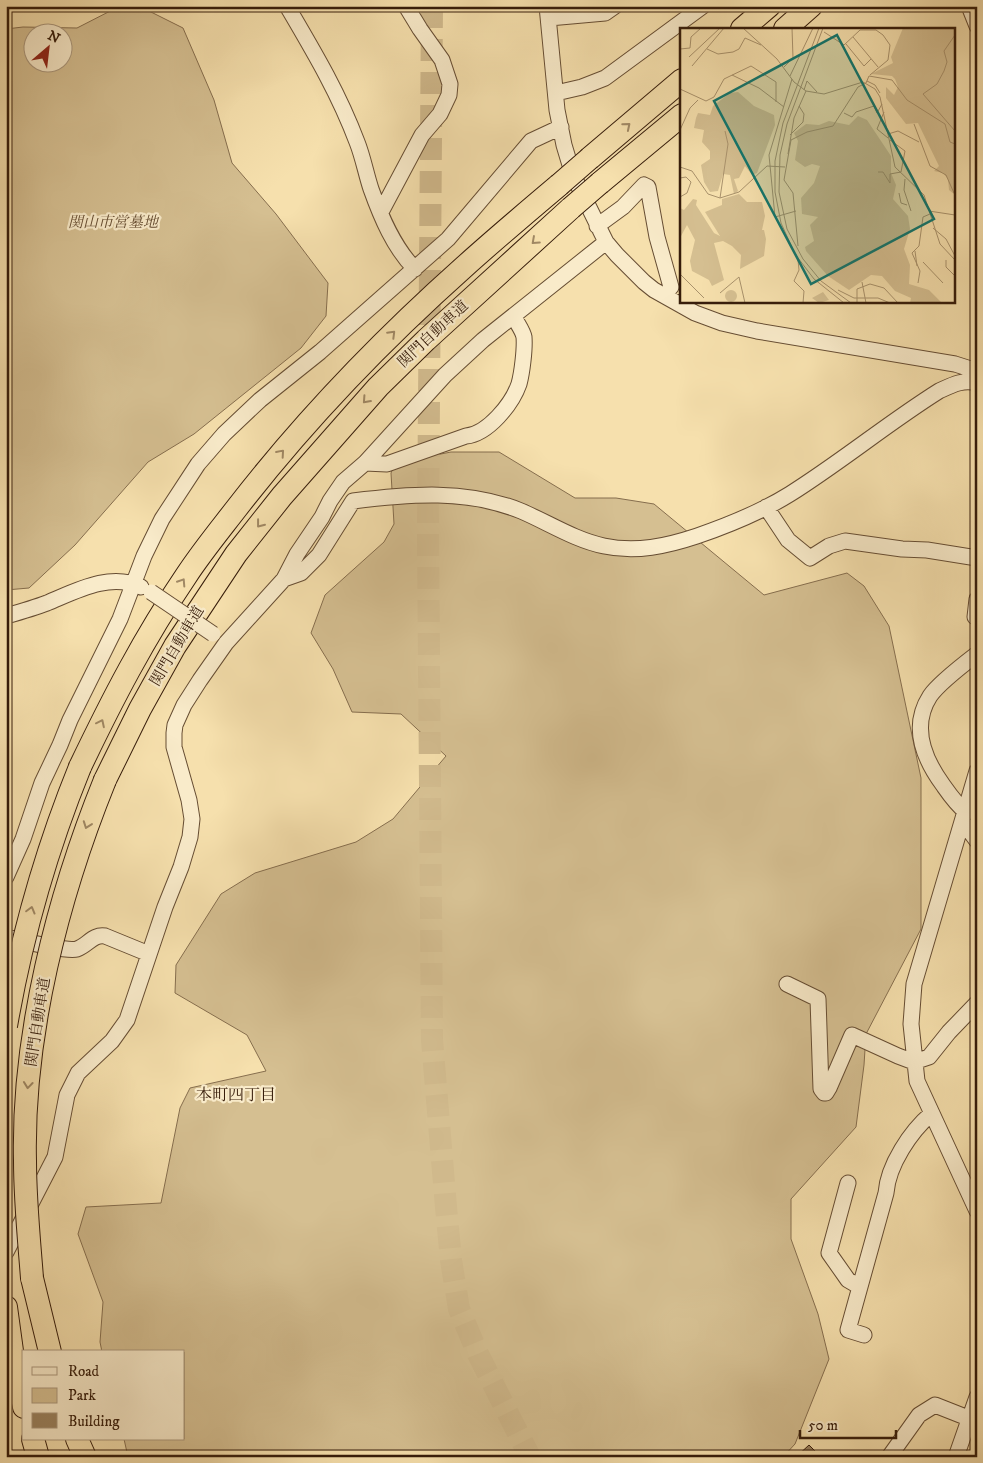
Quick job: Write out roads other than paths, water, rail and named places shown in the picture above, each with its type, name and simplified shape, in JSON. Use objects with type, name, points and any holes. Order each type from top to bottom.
[{"type":"highway","points":[[743,28],[769,6]]},
{"type":"highway","points":[[786,28],[812,6]]},
{"type":"highway","name":"関門自動車道","points":[[6,1026],[30,912],[45,859],[63,808],[80,766],[116,691],[151,630],[186,575],[262,476],[353,374],[408,318],[463,267],[680,82]]},
{"type":"highway","name":"関門自動車道","points":[[42,1350],[32,1278],[24,1159],[27,1099],[33,1042],[51,947],[67,886],[89,820],[105,780],[140,709],[175,646],[236,554],[282,496],[385,380],[482,288],[571,208],[680,117]]},
{"type":"highway","points":[[32,1278],[50,1350]]},
{"type":"highway","points":[[6,1307],[22,1398]]},
{"type":"highway","points":[[33,1440],[38,1457]]},
{"type":"highway","points":[[63,1440],[69,1457]]},
{"type":"highway","points":[[78,1440],[86,1457]]},
{"type":"street","points":[[287,6],[336,91],[358,144],[371,189],[381,212],[404,258],[415,269]]},
{"type":"street","points":[[381,212],[422,134],[440,114],[449,95],[450,84],[442,60],[420,30],[406,6]]},
{"type":"street","points":[[615,6],[605,12],[548,12],[557,110],[564,145],[573,175],[597,226],[606,242],[617,255],[654,290],[709,319],[757,331],[955,364],[977,371]]},
{"type":"street","points":[[556,93],[582,87],[605,78],[703,6]]},
{"type":"street","points":[[6,877],[23,839],[42,783],[70,720],[120,620],[133,584],[162,519],[198,464],[224,434],[260,400],[320,352],[448,239],[530,141],[561,127]]},
{"type":"street","points":[[597,226],[623,207],[644,185],[648,187],[657,237],[671,287]]},
{"type":"street","points":[[6,1252],[58,1147],[67,1095],[74,1080],[78,1073],[112,1042],[127,1020],[165,907],[181,867],[190,836],[192,819],[190,800],[174,747],[175,724],[190,697],[226,643],[284,579],[296,554],[322,518],[336,491],[343,482],[365,463],[445,375],[483,340],[538,294],[606,242]]},
{"type":"street","points":[[365,463],[387,464],[473,435],[490,425],[511,398],[519,383],[524,336],[514,316]]},
{"type":"street","points":[[284,579],[301,573],[318,555],[353,501],[402,495],[426,494],[480,499],[520,511],[589,542],[624,549],[659,547],[725,526],[766,507],[790,494],[939,391],[956,383],[970,381],[977,383]]},
{"type":"street","points":[[766,507],[788,540],[810,558],[829,546],[845,541],[902,549],[927,550],[977,558]]},
{"type":"street","points":[[6,616],[31,609],[88,586],[119,582],[133,584],[151,592],[226,643]]},
{"type":"street","points":[[977,599],[975,616],[977,616]]},
{"type":"street","points":[[977,654],[931,695],[926,704],[922,723],[922,747],[926,758],[977,841]]},
{"type":"street","points":[[975,780],[914,984],[911,1024],[917,1080],[977,1211]]},
{"type":"street","points":[[6,937],[65,949],[77,949],[100,935],[149,954]]},
{"type":"street","points":[[787,984],[818,999],[821,1089],[824,1093],[829,1088],[852,1036],[914,1062],[929,1057],[949,1032],[977,1003]]},
{"type":"street","points":[[864,1335],[848,1330],[890,1175],[918,1125],[931,1114]]},
{"type":"street","points":[[848,1183],[829,1253],[848,1280],[860,1287]]},
{"type":"street","points":[[956,1457],[968,1418],[977,1397]]},
{"type":"street","points":[[891,1456],[919,1415],[935,1405],[968,1418]]},
{"type":"tunnel","points":[[432,6],[428,532],[432,1040],[451,1260],[459,1309],[478,1354],[530,1457]]},
{"type":"district","name":"本町四丁目","points":[[236,1095]]},
{"type":"park label","name":"関山市営墓地","points":[[113,222]]}]
